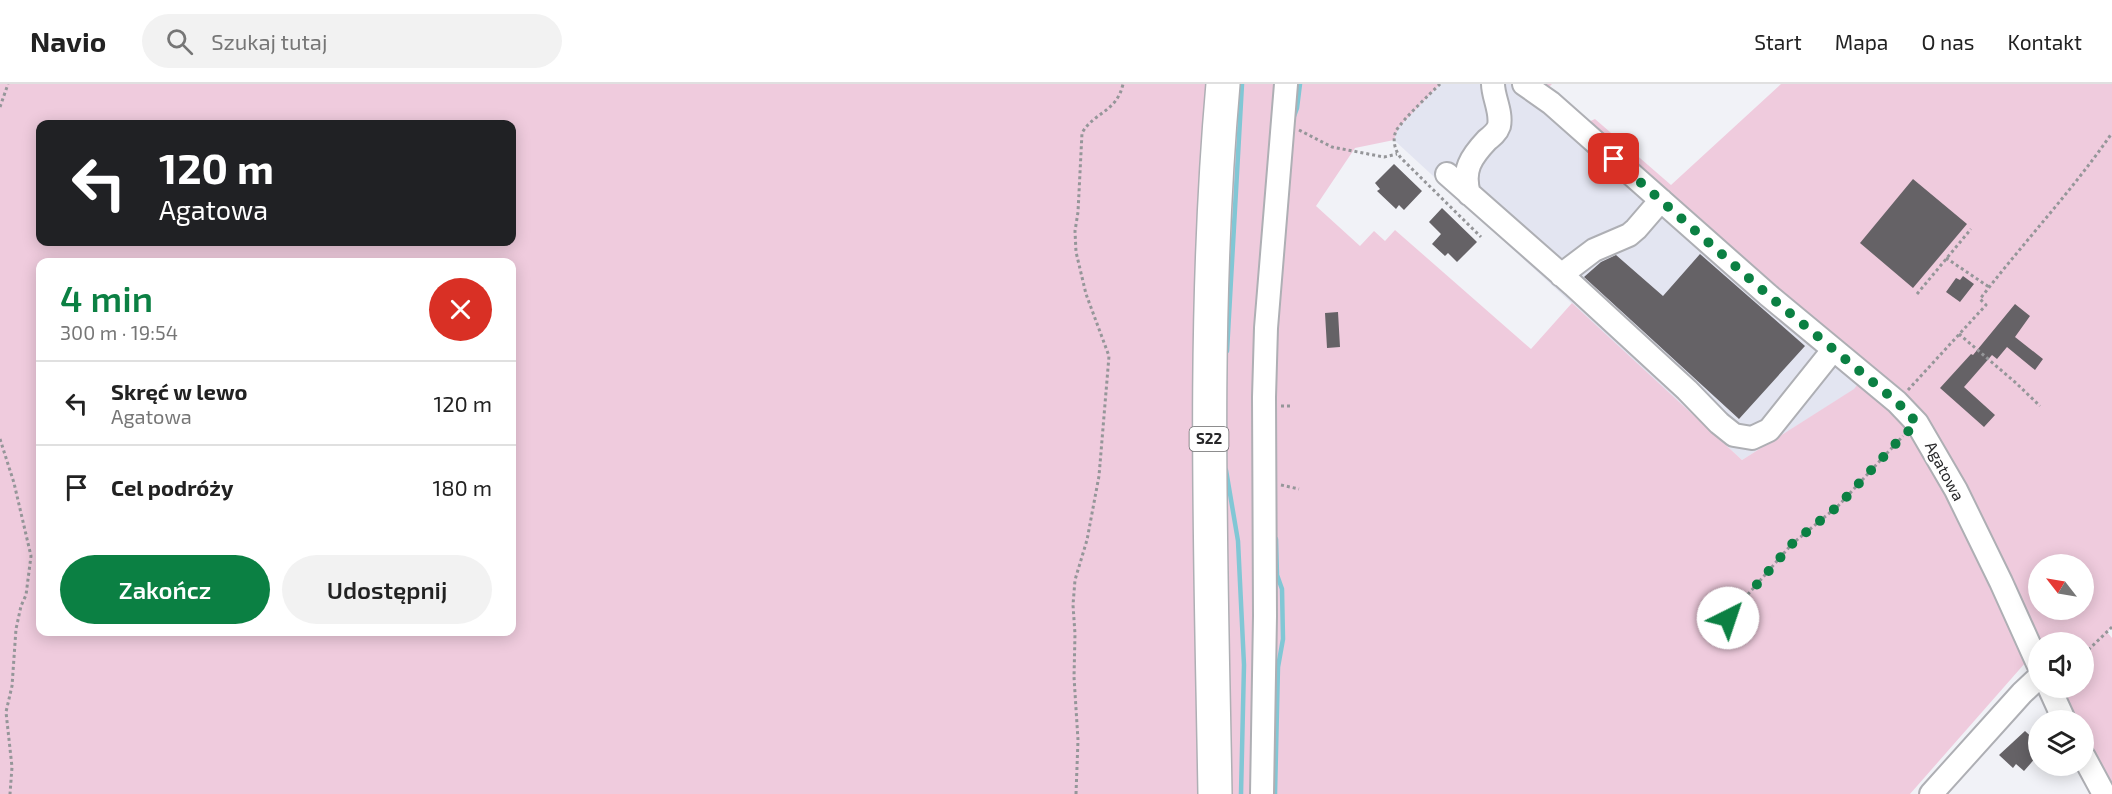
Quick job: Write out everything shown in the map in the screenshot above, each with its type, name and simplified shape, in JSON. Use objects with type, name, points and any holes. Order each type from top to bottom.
[{"type":"highway","name":"S22","points":[[1215,794],[1209,423],[1215,219],[1223,84]]},
{"type":"street","points":[[1262,794],[1266,328],[1286,84]]},
{"type":"street","name":"Agatowa","points":[[1524,84],[1551,103],[1833,350],[1897,402],[1917,423],[1956,490],[2028,642]]},
{"type":"street","points":[[1469,194],[1466,179],[1468,165],[1475,153],[1499,126],[1499,112],[1488,89]]},
{"type":"street","points":[[1447,174],[1562,275],[1687,390],[1719,423],[1740,437],[1759,436],[1769,430],[1833,350]]},
{"type":"street","points":[[1562,275],[1594,250],[1636,230],[1661,200]]},
{"type":"street","points":[[1931,794],[2028,687]]},
{"type":"street","points":[[2094,776],[2104,794]]},
{"type":"path","points":[[0,107],[8,84]]},
{"type":"path","points":[[1076,794],[1078,740],[1073,605],[1075,580],[1087,540],[1099,476],[1109,356],[1086,294],[1076,252],[1075,231],[1082,133],[1088,123],[1119,99],[1123,84]]},
{"type":"path","points":[[1440,84],[1396,131],[1394,140],[1398,154],[1480,237]]},
{"type":"path","points":[[1282,126],[1303,131],[1332,147],[1384,157],[1398,154]]},
{"type":"path","points":[[1897,402],[1986,305],[1980,299],[2062,199],[2112,133]]},
{"type":"path","points":[[1917,294],[1971,228]]},
{"type":"path","points":[[1946,258],[1989,287]]},
{"type":"path","points":[[1959,334],[2040,406]]},
{"type":"path","points":[[1728,618],[1792,544],[1838,506],[1917,423]]},
{"type":"path","points":[[0,439],[14,483],[31,556],[26,594],[16,629],[12,686],[6,712],[12,767],[10,794]]},
{"type":"path","points":[[2094,644],[2112,627]]},
{"type":"shaded area","points":[[0,84],[1212,84],[1199,794],[0,794]]},
{"type":"shaded area","points":[[1235,84],[1440,84],[1398,128],[1394,140],[1355,148],[1316,206],[1360,246],[1374,231],[1385,241],[1395,230],[1531,349],[1572,303],[1742,460],[1854,389],[1865,375],[1524,84],[1552,84],[1547,89],[1586,123],[1595,119],[1671,185],[1781,84],[2112,84],[2112,627],[2107,632],[2112,638],[2112,794],[2094,770],[2094,710],[2059,710],[2054,698],[2094,698],[2094,632],[2028,632],[2028,660],[1910,794],[1227,794],[1221,475]]},
{"type":"shaded area","points":[[1440,84],[1524,84],[1866,376],[1855,389],[1742,460],[1394,140],[1398,128]]},
{"type":"building","points":[[1394,164],[1422,191],[1404,210],[1399,205],[1396,209],[1377,191],[1380,189],[1375,183]]},
{"type":"building","points":[[1913,179],[1967,224],[1913,288],[1860,243]]},
{"type":"building","points":[[1442,208],[1477,242],[1457,262],[1448,253],[1445,256],[1432,244],[1441,234],[1429,222]]},
{"type":"building","points":[[1700,254],[1805,346],[1739,419],[1584,277],[1601,262],[1616,255],[1663,296]]},
{"type":"building","points":[[1963,276],[1974,284],[1960,302],[1946,292],[1956,278],[1960,280]]},
{"type":"building","points":[[2015,304],[2030,316],[2015,337],[2043,359],[2035,370],[2007,347],[1997,359],[1992,355],[1964,387],[1995,415],[1984,427],[1940,388],[1971,354],[1973,355]]},
{"type":"building","points":[[1338,312],[1340,347],[1327,348],[1325,313]]},
{"type":"building","points":[[2025,731],[2028,734],[2028,766],[2024,771],[2016,764],[2013,768],[1999,755]]},
{"type":"waterway","points":[[1227,351],[1242,84]]},
{"type":"waterway","points":[[1293,119],[1300,84]]},
{"type":"waterway","points":[[1226,470],[1238,541],[1244,665],[1241,794]]},
{"type":"waterway","points":[[1275,794],[1278,667],[1283,639],[1282,589],[1277,575],[1276,539]]},
{"type":"route","points":[[1614,159],[1768,295],[1897,402],[1917,423],[1838,506],[1792,544],[1728,618]]}]
